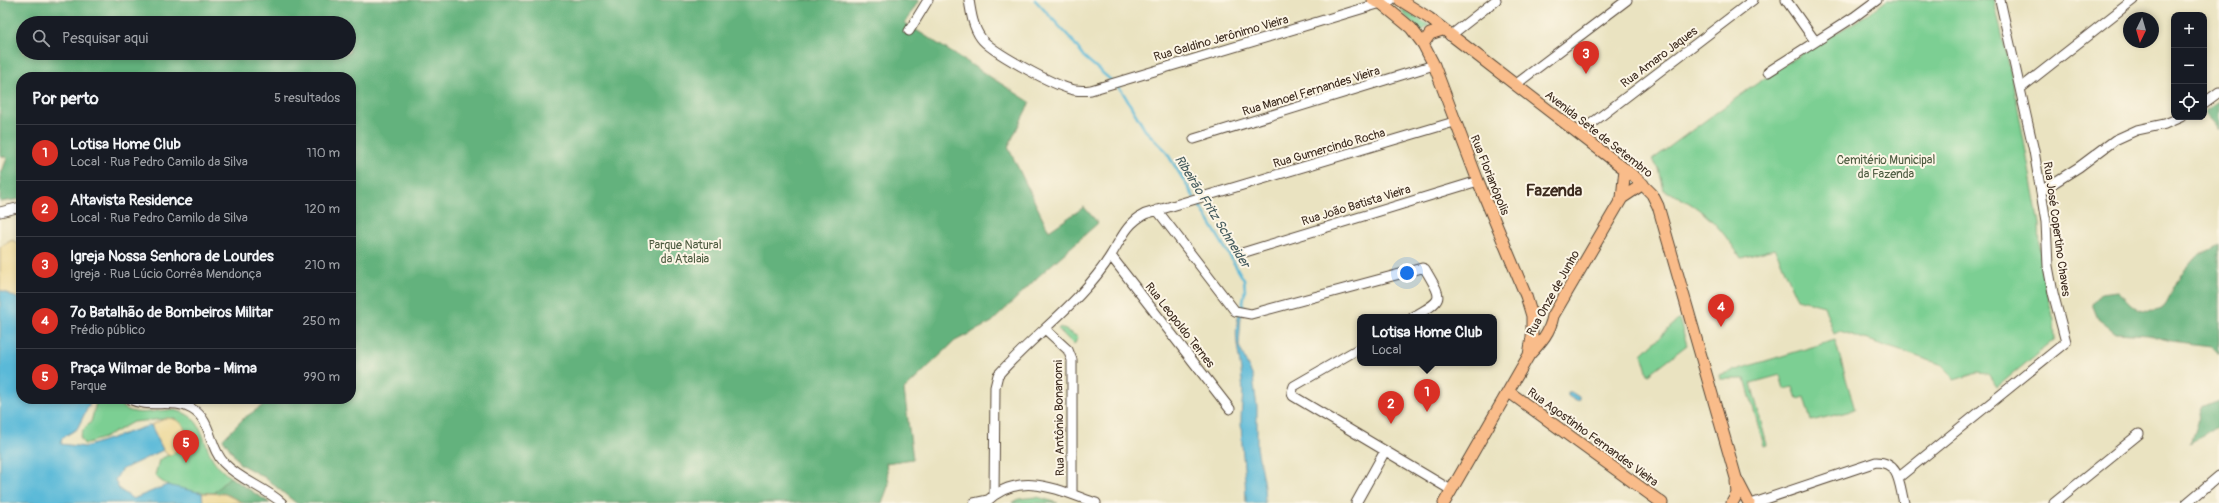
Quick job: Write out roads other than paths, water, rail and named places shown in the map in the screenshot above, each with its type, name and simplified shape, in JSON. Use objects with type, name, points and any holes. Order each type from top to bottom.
[{"type":"main road","name":"Avenida Sete de Setembro","points":[[1400,0],[1429,18],[1446,33],[1579,133],[1643,184],[1658,206],[1736,478],[1749,503]]},
{"type":"main road","name":"Rua Florianópolis","points":[[1382,1],[1411,28],[1423,44],[1434,65],[1454,122],[1526,296],[1532,316],[1532,337],[1529,355]]},
{"type":"main road","points":[[1423,44],[1430,34],[1446,33]]},
{"type":"main road","name":"Rua Onze de Junho","points":[[1444,503],[1529,355],[1542,342],[1551,325],[1553,316],[1622,198],[1625,169]]},
{"type":"main road","name":"Rua Onze de Junho","points":[[1622,198],[1643,184]]},
{"type":"main road","points":[[1532,316],[1545,320],[1553,316]]},
{"type":"main road","name":"Rua Agostinho Fernandes Vieira","points":[[1509,392],[1662,503]]},
{"type":"main road","points":[[1732,503],[1736,494],[1736,478]]},
{"type":"street","points":[[909,31],[928,0]]},
{"type":"street","name":"Rua Galdino Jerônimo Vieira","points":[[969,0],[976,29],[982,39],[993,48],[1050,81],[1079,91],[1091,90],[1108,85],[1382,1]]},
{"type":"street","points":[[1446,33],[1496,0]]},
{"type":"street","points":[[1515,85],[1627,0]]},
{"type":"street","name":"Rua Amaro Jaques","points":[[1579,133],[1753,0]]},
{"type":"street","points":[[1786,0],[1815,41]]},
{"type":"street","points":[[1768,72],[1854,17],[1877,0]]},
{"type":"street","points":[[2020,88],[2133,0]]},
{"type":"street","name":"Rua José Copertino Chaves","points":[[1898,478],[2066,342],[2049,273],[2046,222],[2041,191],[2001,1]]},
{"type":"street","name":"Rua Manoel Fernandes Vieira","points":[[1194,139],[1434,65]]},
{"type":"street","points":[[2207,101],[2219,92]]},
{"type":"street","points":[[2041,191],[2079,167],[2119,137],[2137,130],[2165,124],[2174,120]]},
{"type":"street","name":"Rua Gumercindo Rocha","points":[[989,500],[996,380],[1002,371],[1089,285],[1111,256],[1131,223],[1145,214],[1157,210],[1454,122]]},
{"type":"street","name":"Rua João Batista Vieira","points":[[1242,253],[1478,181]]},
{"type":"street","points":[[0,212],[16,208]]},
{"type":"street","points":[[1157,210],[1235,311],[1245,314],[1422,268],[1425,269],[1439,293],[1439,298],[1433,306],[1418,314]]},
{"type":"street","name":"Rua Leopoldo Ternes","points":[[1111,256],[1230,409]]},
{"type":"street","name":"Rua Antônio Bonanomi","points":[[1045,329],[1068,350],[1072,360],[1072,494]]},
{"type":"street","points":[[1357,350],[1294,386],[1292,396],[1452,490]]},
{"type":"street","points":[[142,404],[177,404],[192,409],[206,425],[218,454],[224,463],[244,478],[262,487],[282,503]]},
{"type":"street","points":[[2054,503],[2139,434]]},
{"type":"street","points":[[1356,503],[1385,451]]},
{"type":"street","points":[[1754,503],[1876,462],[1888,463],[1895,470],[1904,503]]},
{"type":"street","points":[[2187,503],[2219,476]]},
{"type":"street","points":[[974,503],[989,500],[1012,487],[1042,484],[1096,503]]},
{"type":"water","points":[[0,290],[16,298],[16,404],[89,404],[77,429],[62,438],[61,444],[85,447],[151,425],[163,450],[121,470],[115,480],[119,489],[133,499],[167,485],[202,493],[203,503],[0,503]]},
{"type":"water","points":[[1241,306],[1246,307],[1241,317],[1239,346],[1253,377],[1257,407],[1257,447],[1264,486],[1265,503],[1246,503],[1241,431],[1243,386],[1236,335],[1238,316]]},
{"type":"water","points":[[1568,392],[1571,392],[1579,397],[1579,400],[1576,401],[1568,396]]},
{"type":"waterway","name":"Ribeirão Fritz Schneider","points":[[1035,0],[1072,40],[1084,57],[1113,82]]},
{"type":"waterway","name":"Ribeirão Fritz Schneider","points":[[1116,85],[1122,91],[1145,130],[1165,150],[1194,197]]},
{"type":"waterway","name":"Ribeirão Fritz Schneider","points":[[1197,201],[1244,280],[1245,290],[1242,308]]},
{"type":"place","name":"Igreja Nossa Senhora de Lourdes","points":[[1586,74]]},
{"type":"place","name":"7º Batalhão de Bombeiros Militar","points":[[1721,327]]},
{"type":"place","name":"Lotisa Home Club","points":[[1427,412]]},
{"type":"place","name":"Altavista Residence","points":[[1391,424]]},
{"type":"place","name":"Praça Wilmar de Borba - Mima","points":[[186,463]]},
{"type":"district","name":"Fazenda","points":[[1554,190]]},
{"type":"park label","name":"Cemitério Municipal da Fazenda","points":[[1886,167]]},
{"type":"park label","name":"Parque Natural da Atalaia","points":[[685,252]]}]
